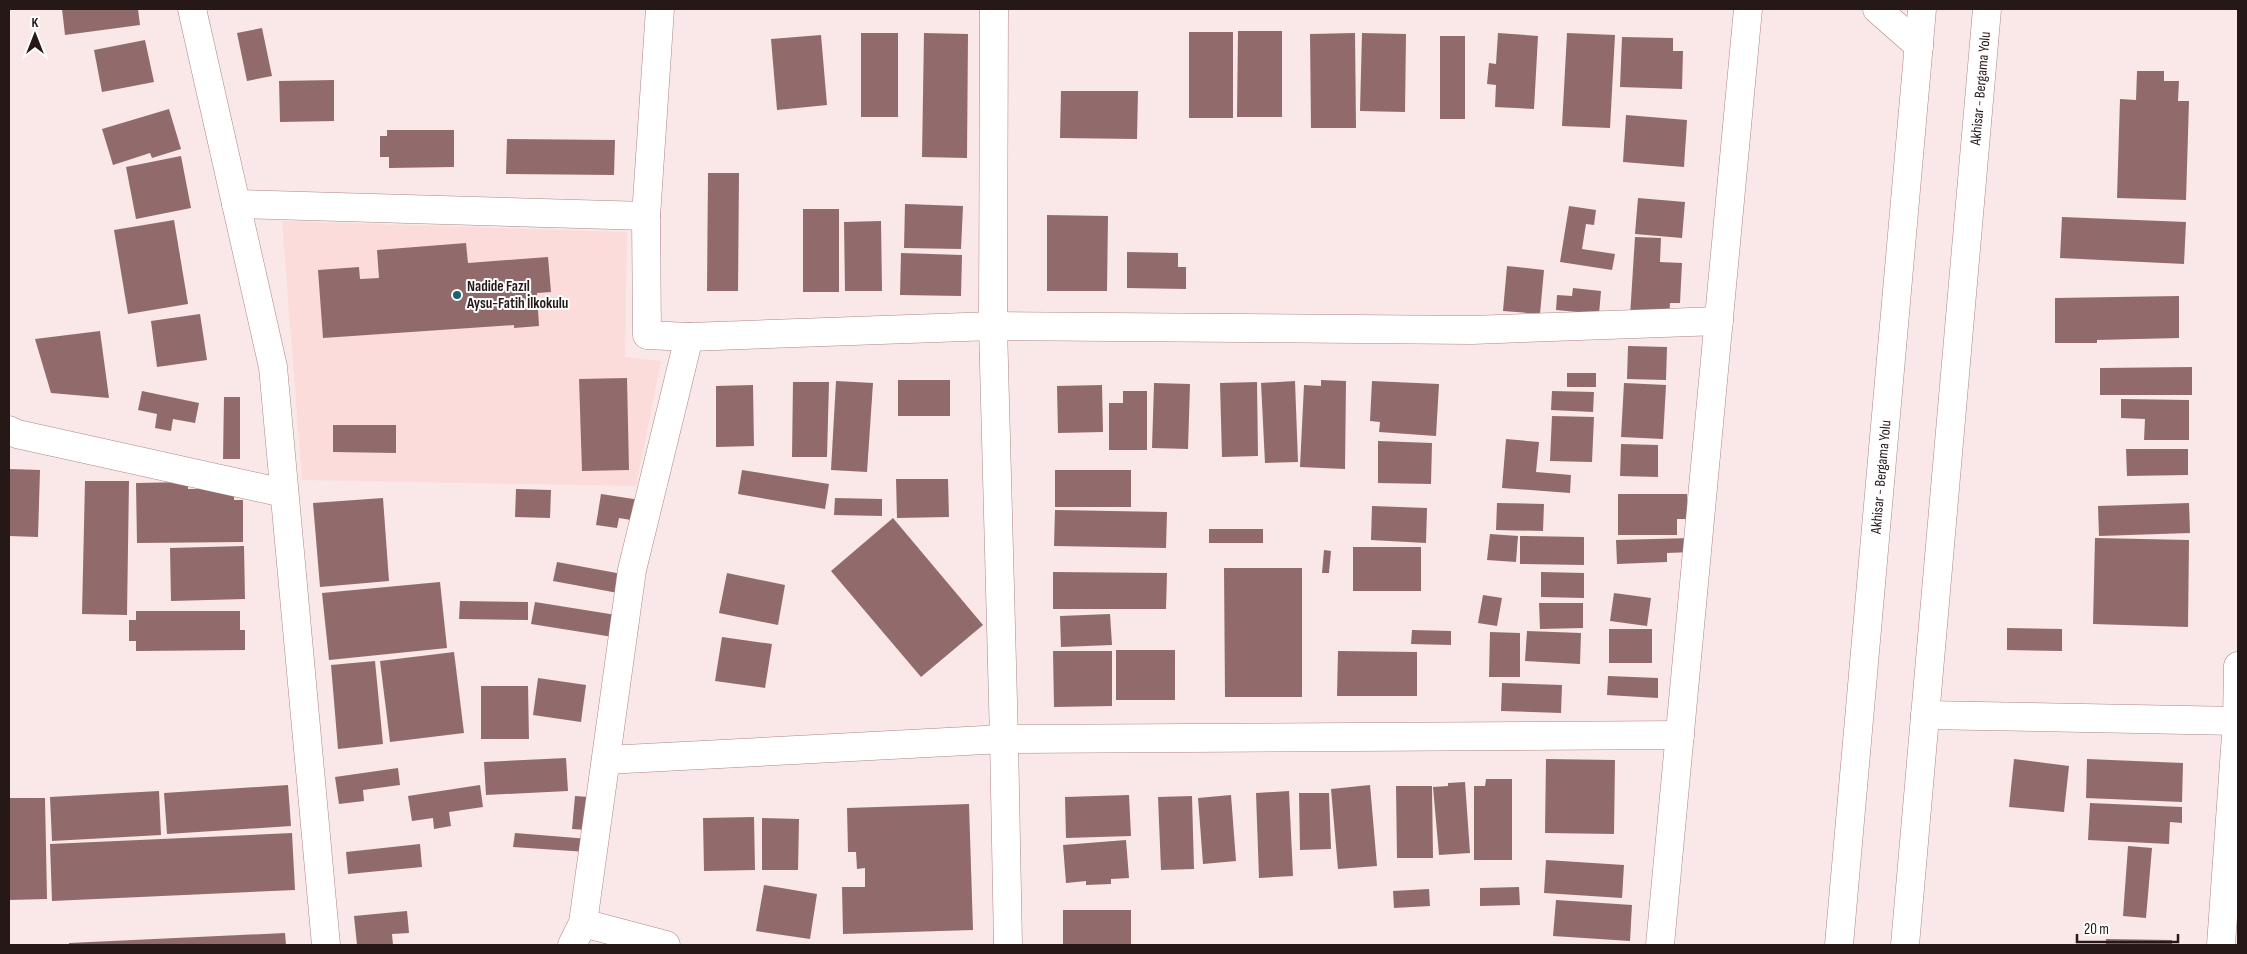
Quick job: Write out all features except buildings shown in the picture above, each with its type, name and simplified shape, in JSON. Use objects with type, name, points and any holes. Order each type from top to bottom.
[{"type":"street","points":[[192,9],[272,367],[326,945]]},
{"type":"street","points":[[660,9],[646,216],[647,335],[689,337],[992,326],[1472,330],[1719,321]]},
{"type":"street","points":[[994,9],[992,326],[1008,945]]},
{"type":"street","points":[[1660,945],[1748,9]]},
{"type":"street","points":[[1877,9],[1919,46]]},
{"type":"street","name":"Akhisar - Bergama Yolu","points":[[1839,945],[1922,9]]},
{"type":"street","name":"Akhisar - Bergama Yolu","points":[[1905,945],[1987,9]]},
{"type":"street","points":[[236,204],[646,216]]},
{"type":"street","points":[[666,945],[578,934],[606,760],[632,570],[689,337]]},
{"type":"street","points":[[9,430],[17,434],[284,493]]},
{"type":"street","points":[[2221,945],[2238,721],[2238,666]]},
{"type":"street","points":[[1925,715],[2238,721]]},
{"type":"street","points":[[606,760],[1004,739],[1680,735]]},
{"type":"shaded area","name":"Nadide Fazıl Aysu-Fatih İlkokulu","points":[[282,221],[627,232],[625,357],[661,361],[636,486],[302,480]]},
{"type":"place","name":"Nadide Fazıl Aysu-Fatih İlkokulu","points":[[457,295]]}]
